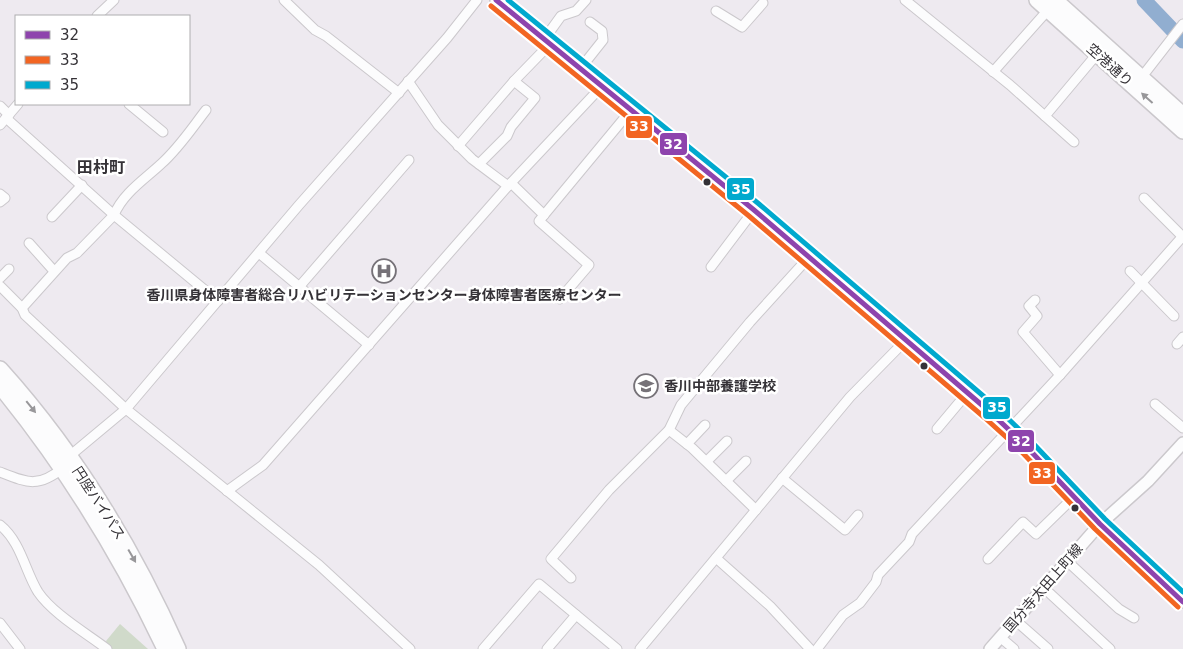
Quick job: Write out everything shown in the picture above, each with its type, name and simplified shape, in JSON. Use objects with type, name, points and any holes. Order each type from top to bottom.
[{"type":"highway","name":"空港通り","points":[[1047,3],[1097,54],[1183,131]]},
{"type":"highway","name":"空港通り","points":[[1047,3],[1142,78],[1183,115]]},
{"type":"highway","name":"円座バイパス","points":[[0,369],[64,463],[116,551],[165,649]]},
{"type":"highway","name":"円座バイパス","points":[[0,386],[64,463],[92,489],[153,592],[178,649]]},
{"type":"main road","points":[[496,0],[546,43],[602,86],[754,210],[968,392],[1010,430],[1100,524],[1183,602]]},
{"type":"main road","name":"国分寺太田上町線","points":[[990,649],[1100,524],[1148,481],[1183,443]]},
{"type":"street","points":[[98,15],[114,0]]},
{"type":"street","points":[[284,0],[315,30],[326,36],[398,93]]},
{"type":"street","points":[[0,472],[34,483],[49,479],[64,463],[126,409],[477,0]]},
{"type":"street","points":[[458,146],[546,43],[561,16],[576,11],[586,0]]},
{"type":"street","points":[[911,2],[1074,142]]},
{"type":"street","points":[[716,11],[742,27],[764,3]]},
{"type":"street","points":[[993,72],[1047,3]]},
{"type":"street","points":[[580,69],[603,40],[602,31],[590,22]]},
{"type":"street","points":[[1142,78],[1178,31]]},
{"type":"street","points":[[1045,116],[1097,54]]},
{"type":"street","points":[[479,164],[507,136],[511,127],[535,98],[514,81]]},
{"type":"street","points":[[408,82],[438,125],[458,146],[479,164],[509,184],[544,215]]},
{"type":"street","points":[[227,491],[263,465],[509,184],[602,86]]},
{"type":"street","points":[[5,119],[17,105]]},
{"type":"street","points":[[130,105],[163,132]]},
{"type":"street","points":[[0,106],[5,119],[114,215],[218,301]]},
{"type":"street","points":[[22,308],[54,271],[67,258],[77,253],[114,215],[118,207],[140,182],[161,164],[182,141],[206,110]]},
{"type":"street","points":[[560,299],[589,265],[539,221],[631,110]]},
{"type":"street","points":[[300,287],[409,160]]},
{"type":"street","points":[[52,217],[82,185]]},
{"type":"street","points":[[0,194],[4,198],[0,202]]},
{"type":"street","points":[[817,649],[843,615],[860,603],[876,582],[878,575],[909,542],[912,534],[1010,430],[1183,236],[1144,198]]},
{"type":"street","points":[[711,267],[754,210]]},
{"type":"street","points":[[29,243],[54,271]]},
{"type":"street","points":[[259,253],[369,345]]},
{"type":"street","points":[[571,578],[551,559],[609,490],[669,430],[681,406],[750,322],[809,257]]},
{"type":"street","points":[[0,278],[9,269]]},
{"type":"street","points":[[1130,271],[1174,316]]},
{"type":"street","points":[[0,286],[22,308],[25,315],[126,409],[319,566],[410,649]]},
{"type":"street","points":[[1035,300],[1029,306],[1037,316],[1023,332],[1060,375]]},
{"type":"street","points":[[640,649],[850,397],[906,340]]},
{"type":"street","points":[[937,428],[968,392]]},
{"type":"street","points":[[1156,404],[1183,428]]},
{"type":"street","points":[[687,444],[705,425]]},
{"type":"street","points":[[669,430],[706,461],[756,510]]},
{"type":"street","points":[[706,461],[727,441]]},
{"type":"street","points":[[726,481],[746,461]]},
{"type":"street","points":[[782,478],[845,530],[858,515]]},
{"type":"street","points":[[988,559],[1023,522],[1036,534],[1075,496]]},
{"type":"street","points":[[0,525],[18,550],[34,585],[44,600],[79,630],[107,649]]},
{"type":"street","points":[[716,558],[770,606],[810,649]]},
{"type":"street","points":[[1067,561],[1119,609],[1134,618]]},
{"type":"street","points":[[483,649],[539,584],[617,649]]},
{"type":"street","points":[[1044,588],[1110,649]]},
{"type":"street","points":[[547,649],[576,615]]},
{"type":"street","points":[[1015,620],[1048,649]]},
{"type":"street","points":[[0,623],[20,649]]},
{"type":"street","points":[[1000,637],[1014,649]]},
{"type":"green space","points":[[120,624],[148,649],[109,649],[106,641]]},
{"type":"waterway","points":[[1144,0],[1183,41]]},
{"type":"transit line","name":"32","points":[[496,0],[754,210],[990,412],[1022,442],[1100,524],[1183,602]]},
{"type":"transit line","name":"35","points":[[508,0],[759,204],[995,406],[1105,519],[1183,592]]},
{"type":"transit line","name":"33","points":[[491,6],[749,216],[985,418],[1017,447],[1095,529],[1178,607]]},
{"type":"place","name":"香川県身体障害者総合リハビリテーションセンター身体障害者医療センター","points":[[384,271]]},
{"type":"place","name":"香川中部養護学校","points":[[646,386]]},
{"type":"district","name":"田村町","points":[[101,167]]}]
